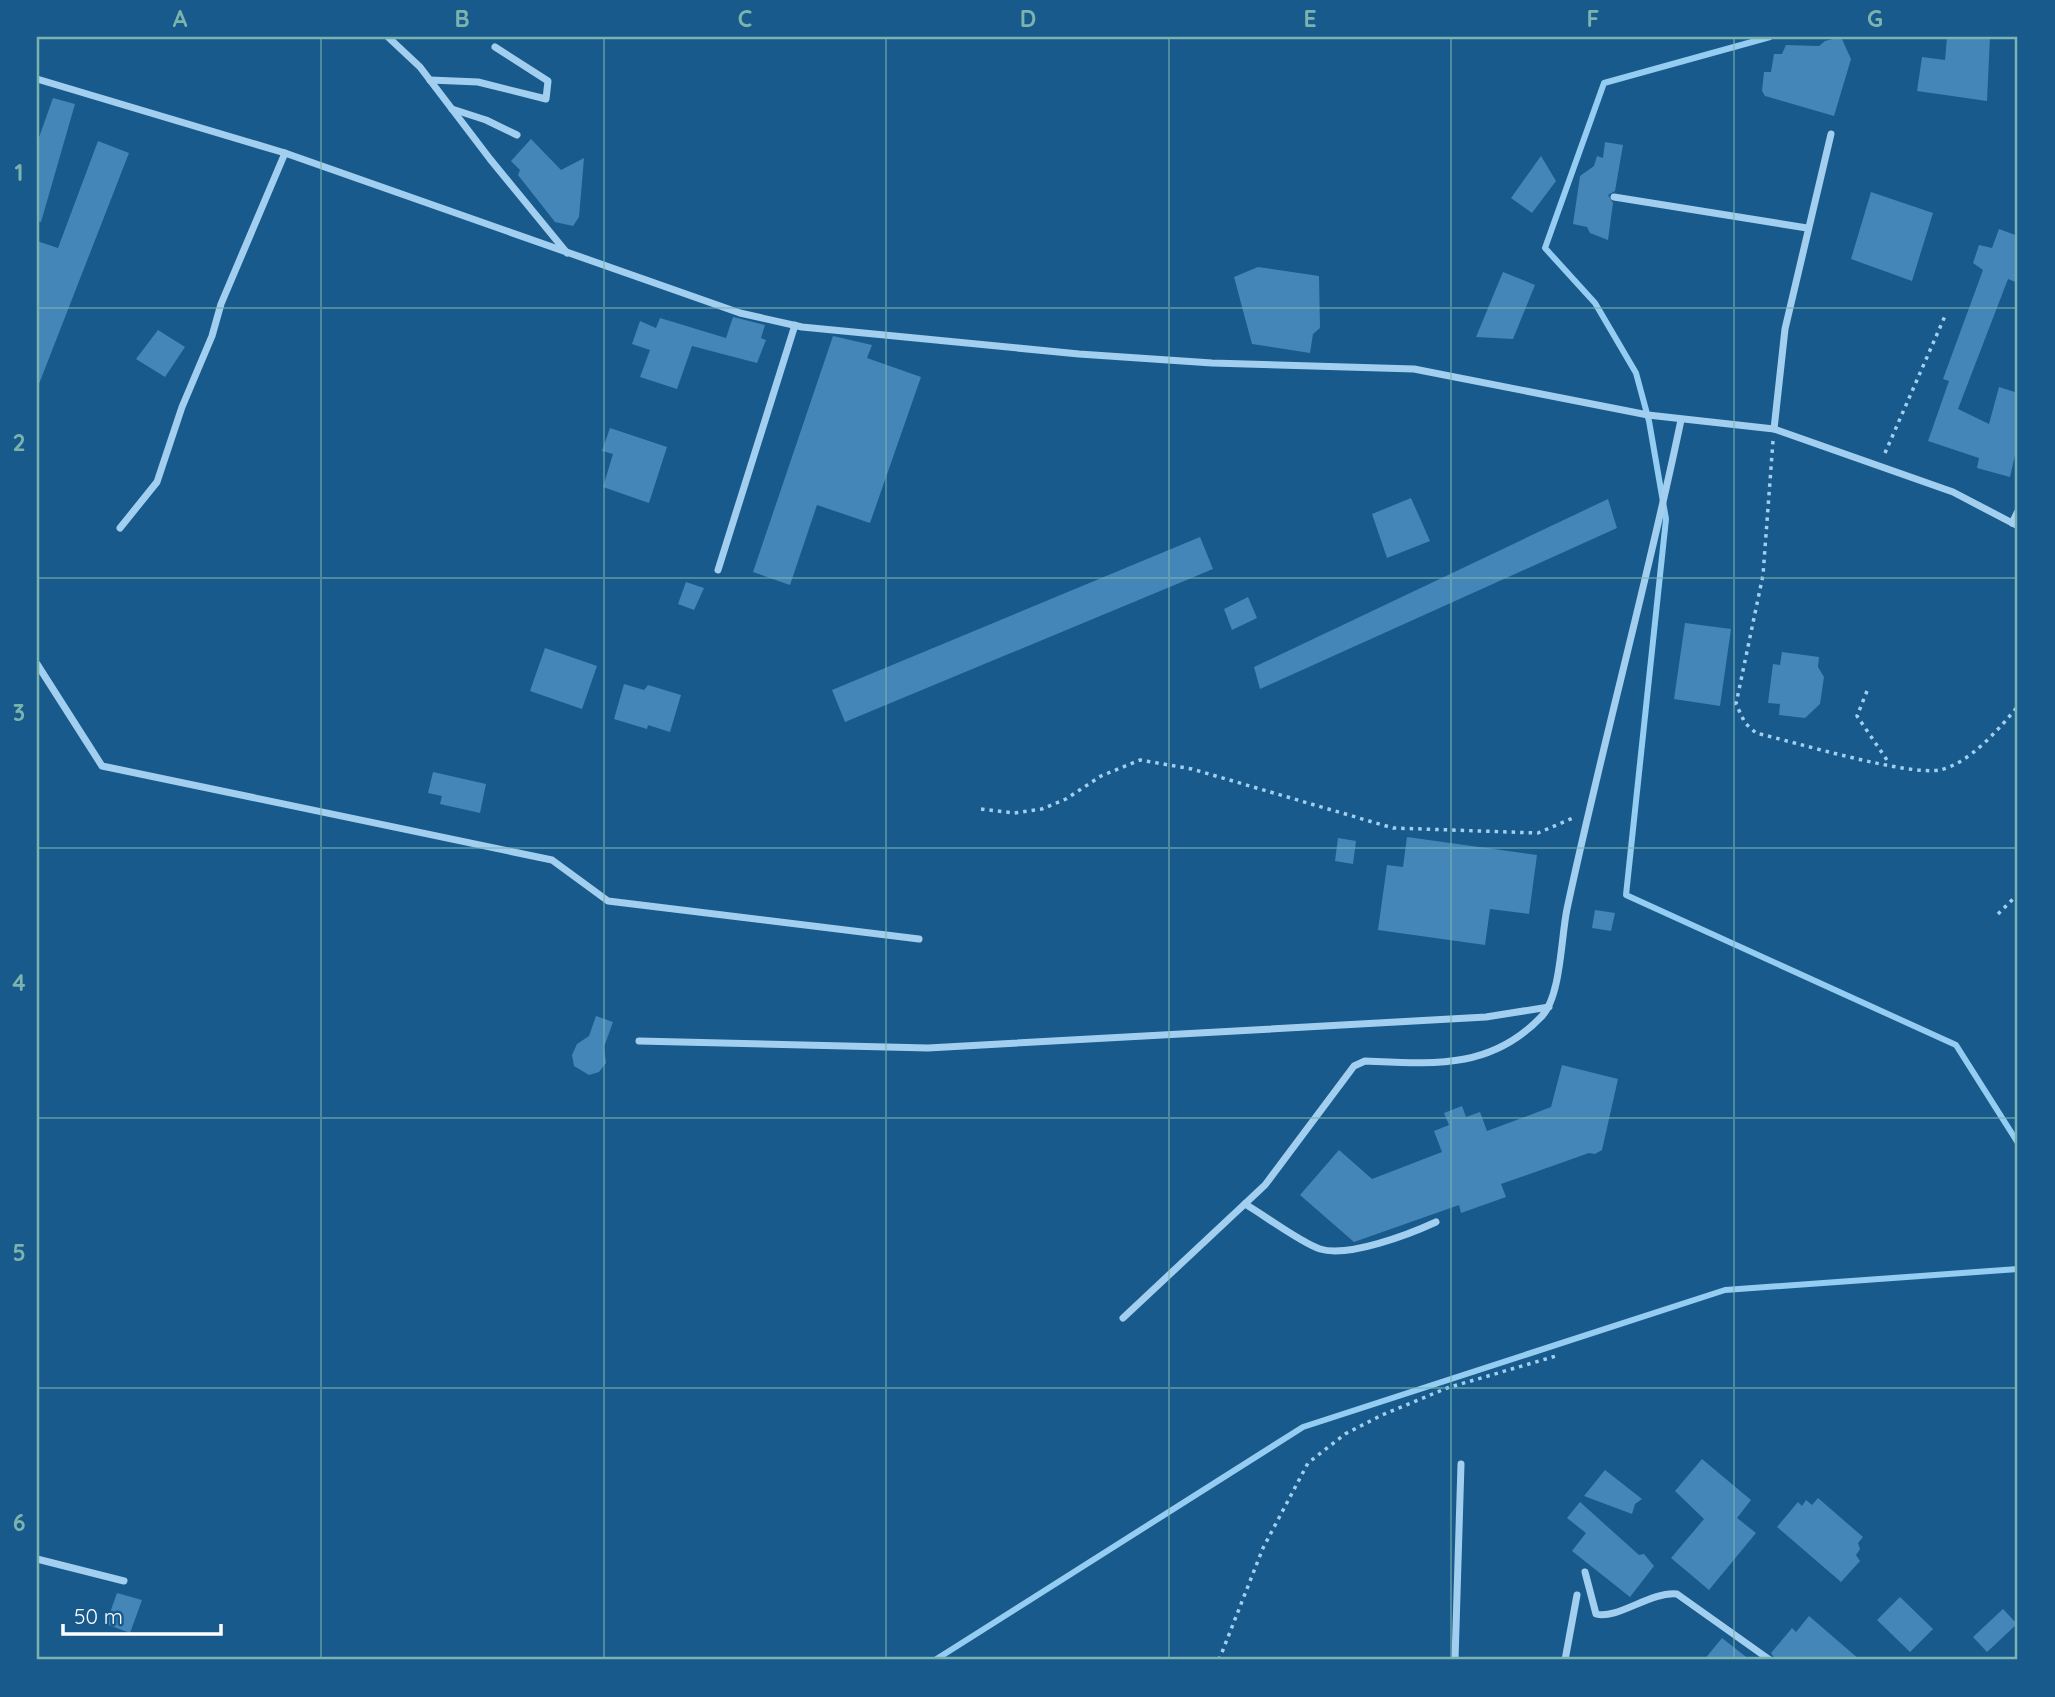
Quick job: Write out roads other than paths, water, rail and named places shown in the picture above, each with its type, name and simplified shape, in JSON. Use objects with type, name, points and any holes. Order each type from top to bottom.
[{"type":"street","points":[[388,37],[430,80],[568,254]]},
{"type":"street","points":[[430,80],[478,82],[546,99],[548,81],[495,47]]},
{"type":"street","points":[[37,79],[285,153],[740,313],[795,325],[1105,356],[1225,364],[1414,369],[1619,410],[1681,420],[1774,429],[1880,464],[1953,492],[2015,525],[2018,512]]},
{"type":"street","points":[[452,109],[486,120],[517,135]]},
{"type":"street","points":[[1774,429],[1785,329],[1831,134]]},
{"type":"street","points":[[120,528],[157,482],[183,407],[212,336],[220,304],[285,153]]},
{"type":"street","points":[[1614,197],[1807,228]]},
{"type":"street","points":[[718,570],[795,325]]},
{"type":"street","points":[[1123,1318],[1265,1185],[1354,1066],[1365,1061],[1462,1062],[1493,1051],[1542,1017],[1549,1006],[1588,812],[1650,567],[1681,420]]},
{"type":"street","points":[[37,664],[102,765],[552,860],[608,901],[919,939]]},
{"type":"street","points":[[639,1041],[928,1048],[1486,1017],[1549,1006]]},
{"type":"street","points":[[1245,1204],[1321,1250],[1357,1248],[1399,1239],[1436,1222]]},
{"type":"street","points":[[1455,1660],[1461,1464]]},
{"type":"street","points":[[37,1559],[124,1581]]},
{"type":"street","points":[[1585,1573],[1596,1614],[1608,1614],[1662,1594],[1676,1594],[1770,1660]]},
{"type":"street","points":[[1565,1660],[1577,1595]]},
{"type":"waterway","points":[[1770,37],[1604,83],[1545,248],[1595,303],[1636,373],[1649,421],[1666,519],[1626,895],[1956,1045],[2018,1143]]},
{"type":"waterway","points":[[935,1660],[1303,1427],[1725,1290],[2018,1269]]}]
